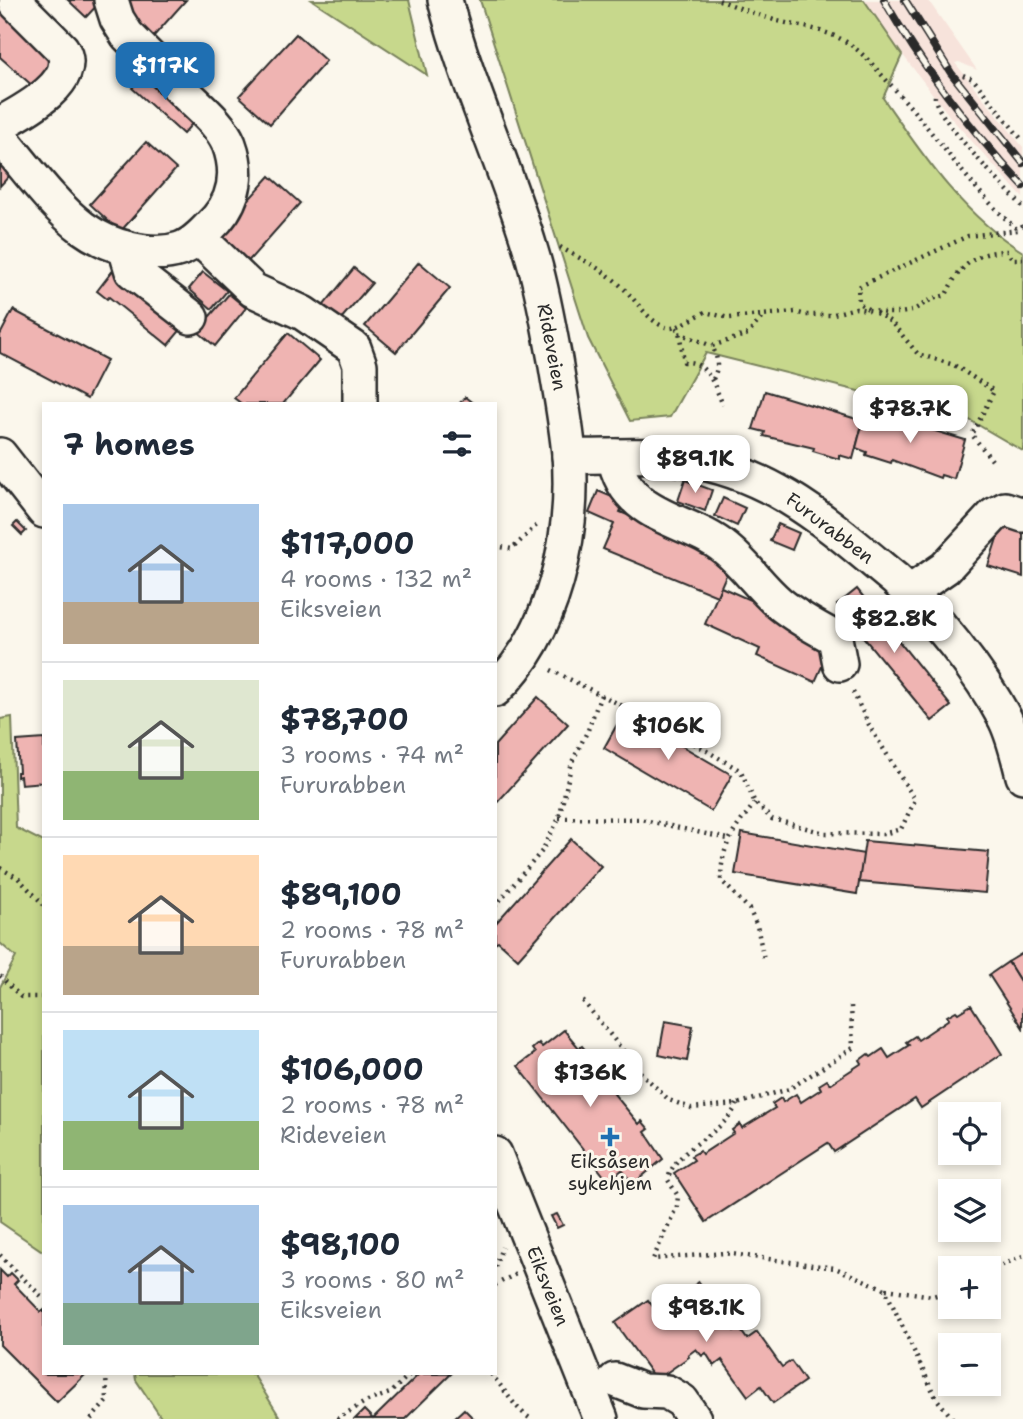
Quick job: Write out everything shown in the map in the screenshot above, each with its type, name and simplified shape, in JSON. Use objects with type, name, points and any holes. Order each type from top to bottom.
[{"type":"street","points":[[0,137],[65,212],[83,228],[125,248],[165,252],[181,249],[199,238],[220,216],[232,196],[235,181],[235,165],[228,143],[216,123],[127,36],[110,0]]},
{"type":"street","name":"Rideveien","points":[[445,0],[531,251],[552,347],[569,456],[568,520],[561,561],[545,616],[525,656],[497,688]]},
{"type":"street","points":[[0,124],[36,104],[54,86],[66,67],[67,57],[62,49],[16,3]]},
{"type":"street","points":[[199,238],[253,290],[303,313],[354,348],[360,365],[360,402]]},
{"type":"street","points":[[125,248],[132,271],[191,317]]},
{"type":"street","points":[[0,455],[42,508]]},
{"type":"street","name":"Fururabben","points":[[569,456],[643,455],[684,459],[741,474],[773,487],[824,522],[910,592],[945,633],[1006,721],[1023,776]]},
{"type":"street","points":[[614,456],[618,474],[629,491],[653,513],[725,547],[778,602],[835,638],[840,664]]},
{"type":"street","points":[[910,592],[945,568],[994,514],[1005,509],[1023,515]]},
{"type":"street","name":"Eiksveien","points":[[497,1159],[601,1419]]},
{"type":"street","points":[[615,1380],[643,1391],[667,1392],[682,1401],[694,1419]]},
{"type":"path","points":[[719,0],[774,20],[820,30],[857,50],[915,110],[971,182],[1018,230]]},
{"type":"path","points":[[963,75],[973,79],[1023,141]]},
{"type":"path","points":[[935,96],[937,108],[967,146],[1023,207]]},
{"type":"path","points":[[995,464],[972,435],[994,391],[954,365],[918,354],[891,322],[859,303],[858,287],[968,236],[1018,230],[1023,226]]},
{"type":"path","points":[[552,238],[560,248],[599,268],[624,288],[654,320],[712,346],[717,356],[717,372],[713,379]]},
{"type":"path","points":[[677,330],[705,312],[729,317],[795,312],[830,315],[856,308],[886,313],[912,312],[932,299],[946,295],[962,266],[991,251],[1008,251],[1012,258],[1023,259]]},
{"type":"path","points":[[712,346],[748,334],[764,315]]},
{"type":"path","points":[[677,330],[684,362],[699,365],[713,379],[723,405]]},
{"type":"path","points":[[497,546],[512,550],[546,516]]},
{"type":"path","points":[[525,656],[678,734],[741,772],[755,803],[772,819],[825,832],[883,834],[901,829],[915,800],[901,773],[870,727],[840,664]]},
{"type":"path","points":[[497,904],[542,851],[559,818],[572,762],[601,695]]},
{"type":"path","points":[[755,803],[728,839],[721,863],[721,880],[749,909],[757,926],[764,959]]},
{"type":"path","points":[[559,818],[640,818],[728,839]]},
{"type":"path","points":[[0,868],[18,878],[42,903]]},
{"type":"path","points":[[0,976],[21,998],[42,997]]},
{"type":"path","points":[[583,1001],[642,1074],[669,1100],[691,1108],[737,1104],[789,1089],[853,1048],[851,1006]]},
{"type":"path","points":[[737,1104],[732,1115],[720,1128],[699,1142],[669,1172],[668,1180],[678,1196],[677,1206],[653,1259],[724,1253],[835,1268],[885,1289],[938,1295]]},
{"type":"path","points":[[497,1260],[502,1244]]},
{"type":"path","points":[[0,1255],[42,1297]]},
{"type":"path","points":[[1001,1266],[1023,1256]]},
{"type":"path","points":[[497,1284],[521,1272]]},
{"type":"path","points":[[885,1289],[936,1398],[953,1419]]},
{"type":"path","points":[[91,1419],[107,1401],[106,1375]]},
{"type":"path","points":[[337,1419],[365,1402],[390,1393],[409,1375]]},
{"type":"path","points":[[492,1375],[503,1387],[509,1401],[531,1419]]},
{"type":"shaded area","points":[[864,0],[928,0],[977,70],[959,62],[955,63],[1023,147],[1023,198],[951,118]]},
{"type":"green space","points":[[312,0],[409,0],[427,75]]},
{"type":"green space","points":[[480,0],[864,0],[902,55],[883,98],[929,162],[963,202],[981,221],[1023,252],[1023,451],[966,418],[706,353],[670,417],[630,421],[588,338]]},
{"type":"green space","points":[[12,717],[16,828],[42,841],[42,1251],[0,1222],[0,987],[16,957],[0,943],[0,719]]},
{"type":"green space","points":[[135,1375],[254,1375],[281,1419],[162,1419]]},
{"type":"building","points":[[68,0],[102,0],[86,17]]},
{"type":"building","points":[[130,0],[186,0],[153,37],[122,9]]},
{"type":"building","points":[[0,2],[61,57],[34,87],[0,57]]},
{"type":"building","points":[[296,34],[326,61],[270,124],[239,96]]},
{"type":"building","points":[[148,71],[198,117],[183,134],[132,88]]},
{"type":"building","points":[[146,142],[176,169],[120,232],[90,204]]},
{"type":"building","points":[[0,164],[11,174],[0,186]]},
{"type":"building","points":[[270,176],[300,203],[244,266],[214,238]]},
{"type":"building","points":[[419,262],[450,288],[396,352],[365,326]]},
{"type":"building","points":[[354,268],[372,283],[340,320],[323,306]]},
{"type":"building","points":[[114,269],[184,326],[168,345],[109,297],[107,299],[97,291]]},
{"type":"building","points":[[203,272],[227,291],[212,309],[189,289]]},
{"type":"building","points":[[229,294],[246,308],[215,346],[197,331]]},
{"type":"building","points":[[13,310],[107,360],[87,399],[0,353],[0,335]]},
{"type":"building","points":[[288,333],[320,360],[285,402],[239,402],[234,398]]},
{"type":"building","points":[[765,391],[863,421],[853,459],[839,455],[839,459],[813,451],[814,448],[764,436],[765,432],[753,429]]},
{"type":"building","points":[[866,410],[965,440],[954,479],[941,475],[940,478],[892,460],[891,463],[866,455],[867,452],[856,448]]},
{"type":"building","points":[[685,480],[712,490],[705,511],[678,501]]},
{"type":"building","points":[[598,491],[624,502],[620,512],[733,559],[717,596],[603,549],[614,524],[589,513]]},
{"type":"building","points":[[723,498],[745,508],[737,526],[715,516]]},
{"type":"building","points":[[1003,520],[1023,527],[1023,577],[988,566]]},
{"type":"building","points":[[17,522],[26,531],[22,535],[13,526]]},
{"type":"building","points":[[778,524],[799,533],[792,550],[770,541]]},
{"type":"building","points":[[721,587],[779,613],[832,644],[815,682],[757,656],[760,649],[705,624]]},
{"type":"building","points":[[857,589],[951,706],[932,721],[837,605]]},
{"type":"building","points":[[538,697],[568,724],[497,803],[497,743]]},
{"type":"building","points":[[624,712],[732,775],[711,811],[604,748]]},
{"type":"building","points":[[42,739],[42,782],[21,784],[20,776],[17,777],[17,741]]},
{"type":"building","points":[[742,833],[864,854],[857,894],[735,874]]},
{"type":"building","points":[[571,839],[601,866],[518,959],[497,942],[497,922]]},
{"type":"building","points":[[865,841],[989,852],[985,893],[859,882]]},
{"type":"building","points":[[1023,953],[1023,986],[1008,962]]},
{"type":"building","points":[[1008,962],[1023,986],[1023,1028],[989,975]]},
{"type":"building","points":[[971,1005],[1002,1054],[921,1108],[915,1099],[834,1152],[828,1143],[706,1222],[674,1173],[694,1160],[691,1156],[700,1151],[702,1154],[734,1133],[732,1130],[740,1124],[742,1128],[775,1108],[772,1104],[781,1098],[783,1102],[796,1094],[801,1102],[821,1089],[819,1085],[827,1080],[830,1084],[862,1063],[860,1060],[868,1054],[871,1057],[883,1049],[889,1058],[909,1045],[906,1042],[915,1036],[918,1040],[949,1019],[947,1016]]},
{"type":"building","points":[[665,1021],[693,1026],[687,1061],[659,1055]]},
{"type":"building","points":[[564,1030],[579,1048],[582,1046],[588,1053],[584,1056],[608,1086],[612,1084],[618,1091],[614,1094],[639,1124],[642,1121],[649,1129],[645,1132],[663,1159],[633,1184],[622,1170],[608,1181],[518,1066],[535,1053],[532,1049],[539,1043],[542,1047]]},
{"type":"building","points":[[557,1214],[563,1225],[557,1228],[551,1216]]},
{"type":"building","points":[[0,1270],[7,1277],[11,1273],[18,1280],[14,1284],[42,1311],[42,1375],[85,1375],[57,1402],[0,1345]]},
{"type":"building","points":[[699,1282],[734,1331],[739,1328],[747,1339],[757,1332],[782,1367],[791,1361],[805,1381],[773,1403],[761,1386],[748,1396],[722,1360],[714,1366],[706,1353],[702,1356],[696,1349],[656,1380],[615,1323],[648,1300],[665,1323],[674,1317],[666,1306]]},
{"type":"building","points":[[418,1375],[450,1375],[405,1419],[373,1419]]},
{"type":"building","points":[[464,1409],[474,1419],[453,1419]]},
{"type":"building","points":[[364,1410],[373,1419],[355,1419]]},
{"type":"railway","points":[[884,0],[948,97],[1023,186]]},
{"type":"railway","points":[[905,0],[951,73],[1023,163]]},
{"type":"place","name":"Eiksåsen sykehjem","points":[[610,1137]]}]
